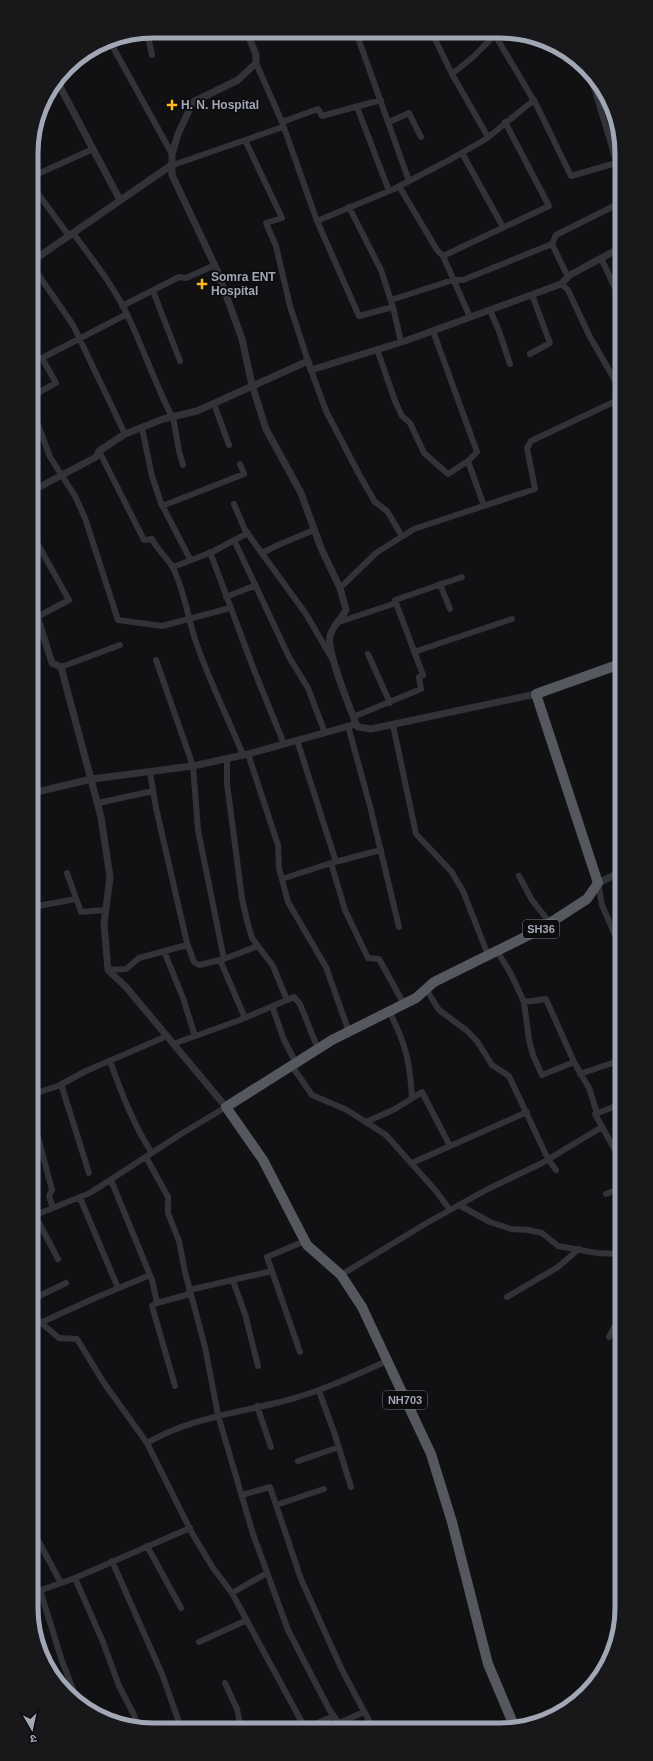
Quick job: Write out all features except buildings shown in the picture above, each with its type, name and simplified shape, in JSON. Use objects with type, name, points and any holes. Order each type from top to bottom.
[{"type":"highway","points":[[598,883],[536,694],[615,666]]},
{"type":"highway","name":"SH36","points":[[226,1107],[318,1049],[416,998],[434,982],[550,923],[587,898],[598,883]]},
{"type":"highway","name":"NH703","points":[[226,1107],[263,1160],[305,1241],[341,1275],[362,1307],[431,1454],[452,1522],[488,1664],[513,1722]]},
{"type":"street","points":[[148,38],[152,55]]},
{"type":"street","points":[[249,38],[256,55],[256,63],[282,125],[317,220],[360,316],[455,280],[463,280],[552,244],[556,235],[615,206]]},
{"type":"street","points":[[358,38],[409,181]]},
{"type":"street","points":[[434,38],[452,74],[488,137]]},
{"type":"street","points":[[452,74],[473,57],[492,38]]},
{"type":"street","points":[[498,38],[534,100],[571,176],[615,163]]},
{"type":"street","points":[[112,46],[172,154]]},
{"type":"street","points":[[256,63],[238,80],[193,102],[178,134],[170,166],[172,175],[215,265],[242,339],[252,385],[266,429],[301,493],[321,548],[340,588],[346,610],[339,622],[332,629],[329,638],[334,662],[356,724],[358,727],[372,729],[536,694]]},
{"type":"street","points":[[60,86],[120,200]]},
{"type":"street","points":[[593,86],[615,160]]},
{"type":"street","points":[[38,258],[170,166],[246,142],[318,109],[322,116],[381,100]]},
{"type":"street","points":[[317,220],[389,191],[462,153],[488,137],[534,100]]},
{"type":"street","points":[[357,107],[389,191]]},
{"type":"street","points":[[389,122],[409,113],[421,137]]},
{"type":"street","points":[[443,256],[549,206],[505,122]]},
{"type":"street","points":[[246,142],[282,218],[266,223],[276,246],[290,306],[326,411],[375,502],[387,511],[402,536]]},
{"type":"street","points":[[38,174],[93,149]]},
{"type":"street","points":[[462,153],[503,227]]},
{"type":"street","points":[[399,186],[436,250],[443,256],[455,280],[470,317]]},
{"type":"street","points":[[38,193],[71,234],[127,314],[157,387],[173,417],[179,451],[184,465]]},
{"type":"street","points":[[349,207],[381,270],[392,304],[401,342]]},
{"type":"street","points":[[552,244],[568,277]]},
{"type":"street","points":[[311,370],[401,342],[561,284],[568,277],[615,251]]},
{"type":"street","points":[[601,258],[615,288]]},
{"type":"street","points":[[122,306],[179,277],[186,278],[215,265]]},
{"type":"street","points":[[38,273],[73,325],[125,434]]},
{"type":"street","points":[[561,284],[568,290],[590,337],[615,380]]},
{"type":"street","points":[[153,291],[180,361]]},
{"type":"street","points":[[530,354],[550,344],[532,295]]},
{"type":"street","points":[[490,310],[510,364]]},
{"type":"street","points":[[38,393],[56,383],[42,358],[127,314]]},
{"type":"street","points":[[377,349],[394,401],[402,416],[410,423],[424,453],[448,474],[468,461],[477,452],[433,330]]},
{"type":"street","points":[[38,488],[96,457],[99,451],[125,434],[173,417],[198,411],[252,385],[308,361]]},
{"type":"street","points":[[340,588],[376,553],[414,528],[535,488],[527,448],[531,441],[615,401]]},
{"type":"street","points":[[214,404],[229,445]]},
{"type":"street","points":[[38,424],[50,457],[63,474],[85,518],[118,620],[162,626],[190,620],[230,608]]},
{"type":"street","points":[[142,428],[152,476],[162,506],[190,559]]},
{"type":"street","points":[[99,451],[144,540],[152,539],[156,548],[173,567],[182,589],[204,665],[245,755],[278,845],[282,879],[288,902],[326,967],[349,1032]]},
{"type":"street","points":[[468,461],[484,506]]},
{"type":"street","points":[[162,506],[244,474],[240,464]]},
{"type":"street","points":[[234,504],[248,534],[306,614],[315,633],[334,662]]},
{"type":"street","points":[[262,553],[314,530]]},
{"type":"street","points":[[173,567],[248,534]]},
{"type":"street","points":[[234,540],[289,657],[308,688],[324,733]]},
{"type":"street","points":[[38,545],[69,600],[38,617],[52,664],[61,667],[120,646]]},
{"type":"street","points":[[210,552],[230,608],[284,744]]},
{"type":"street","points":[[353,717],[421,689],[419,677],[423,676],[395,600],[462,577]]},
{"type":"street","points":[[440,584],[450,609]]},
{"type":"street","points":[[226,597],[256,585]]},
{"type":"street","points":[[339,622],[396,603]]},
{"type":"street","points":[[414,652],[512,619]]},
{"type":"street","points":[[368,654],[390,703]]},
{"type":"street","points":[[156,660],[193,766],[198,830],[222,960],[245,1018]]},
{"type":"street","points":[[38,1214],[80,1198],[226,1107],[126,987],[108,970],[104,924],[110,877],[98,803],[61,667]]},
{"type":"street","points":[[38,792],[92,779],[193,766],[227,759],[356,724]]},
{"type":"street","points":[[393,725],[416,834],[451,870],[463,891],[488,955]]},
{"type":"street","points":[[348,726],[381,850],[399,927]]},
{"type":"street","points":[[297,740],[334,863],[345,910],[368,958],[378,959],[404,1004]]},
{"type":"street","points":[[227,759],[227,784],[242,898],[252,938],[273,966],[287,1000]]},
{"type":"street","points":[[150,772],[187,945],[194,962],[198,965],[222,960],[258,946]]},
{"type":"street","points":[[98,803],[153,791]]},
{"type":"street","points":[[282,879],[381,850]]},
{"type":"street","points":[[67,872],[81,912],[106,910]]},
{"type":"street","points":[[615,875],[598,883],[602,905],[615,935]]},
{"type":"street","points":[[519,876],[532,900],[550,923]]},
{"type":"street","points":[[38,906],[76,898]]},
{"type":"street","points":[[108,970],[126,969],[139,958],[187,945]]},
{"type":"street","points":[[164,951],[183,998],[195,1036]]},
{"type":"street","points":[[497,951],[511,974],[524,1002],[529,1040],[533,1055],[542,1075],[574,1062]]},
{"type":"street","points":[[426,989],[439,1010],[466,1030],[477,1041],[492,1065],[508,1076],[527,1112],[548,1159],[556,1170]]},
{"type":"street","points":[[173,1044],[245,1018],[294,997],[300,1004],[318,1049]]},
{"type":"street","points":[[524,1002],[546,999],[574,1062],[589,1088],[597,1113],[595,1114],[615,1150]]},
{"type":"street","points":[[272,1006],[294,1064],[312,1095],[347,1110],[386,1135],[412,1163],[450,1210]]},
{"type":"street","points":[[389,1011],[406,1048],[410,1067],[412,1098]]},
{"type":"street","points":[[38,1092],[62,1084],[167,1036]]},
{"type":"street","points":[[110,1061],[127,1108],[139,1133],[152,1153]]},
{"type":"street","points":[[580,1074],[615,1062]]},
{"type":"street","points":[[62,1084],[89,1173]]},
{"type":"street","points":[[366,1122],[395,1109],[422,1092],[450,1146]]},
{"type":"street","points":[[597,1113],[615,1106]]},
{"type":"street","points":[[412,1163],[527,1112]]},
{"type":"street","points":[[341,1275],[450,1210],[548,1159],[602,1127]]},
{"type":"street","points":[[38,1137],[52,1190],[49,1196],[53,1208]]},
{"type":"street","points":[[146,1157],[168,1197],[168,1213],[179,1241],[190,1292],[205,1347],[218,1415],[267,1573],[288,1630],[322,1696],[339,1723]]},
{"type":"street","points":[[111,1180],[150,1275],[157,1303]]},
{"type":"street","points":[[606,1194],[615,1190]]},
{"type":"street","points":[[80,1198],[118,1288]]},
{"type":"street","points":[[459,1205],[490,1222],[511,1228],[542,1233],[558,1246],[615,1253]]},
{"type":"street","points":[[38,1222],[58,1259]]},
{"type":"street","points":[[300,1352],[267,1257],[305,1241]]},
{"type":"street","points":[[507,1298],[558,1267],[579,1249]]},
{"type":"street","points":[[175,1386],[152,1306],[190,1292],[272,1271]]},
{"type":"street","points":[[150,1275],[40,1323],[59,1338],[77,1339],[104,1383],[147,1443],[190,1528],[213,1568],[232,1593],[302,1723]]},
{"type":"street","points":[[233,1281],[245,1314],[258,1366]]},
{"type":"street","points":[[38,1297],[66,1283]]},
{"type":"street","points":[[609,1337],[615,1324]]},
{"type":"street","points":[[147,1443],[163,1434],[218,1415],[319,1391],[387,1361]]},
{"type":"street","points":[[319,1391],[339,1447],[351,1487]]},
{"type":"street","points":[[257,1406],[272,1448]]},
{"type":"street","points":[[298,1461],[339,1447]]},
{"type":"street","points":[[242,1495],[270,1487],[301,1579],[329,1643],[370,1723]]},
{"type":"street","points":[[276,1505],[324,1489]]},
{"type":"street","points":[[38,1592],[75,1578],[190,1528]]},
{"type":"street","points":[[38,1540],[61,1583]]},
{"type":"street","points":[[147,1546],[181,1608]]},
{"type":"street","points":[[112,1561],[162,1674],[179,1723]]},
{"type":"street","points":[[232,1593],[267,1573]]},
{"type":"street","points":[[75,1578],[97,1628],[119,1686],[137,1722]]},
{"type":"street","points":[[38,1595],[73,1690]]},
{"type":"street","points":[[199,1642],[247,1620]]},
{"type":"street","points":[[225,1683],[237,1710],[240,1723]]},
{"type":"street","points":[[345,1723],[364,1712]]},
{"type":"street","points":[[317,1723],[334,1716]]},
{"type":"place","name":"H. N. Hospital","points":[[172,105]]},
{"type":"place","name":"Somra ENT Hospital","points":[[202,284]]}]
